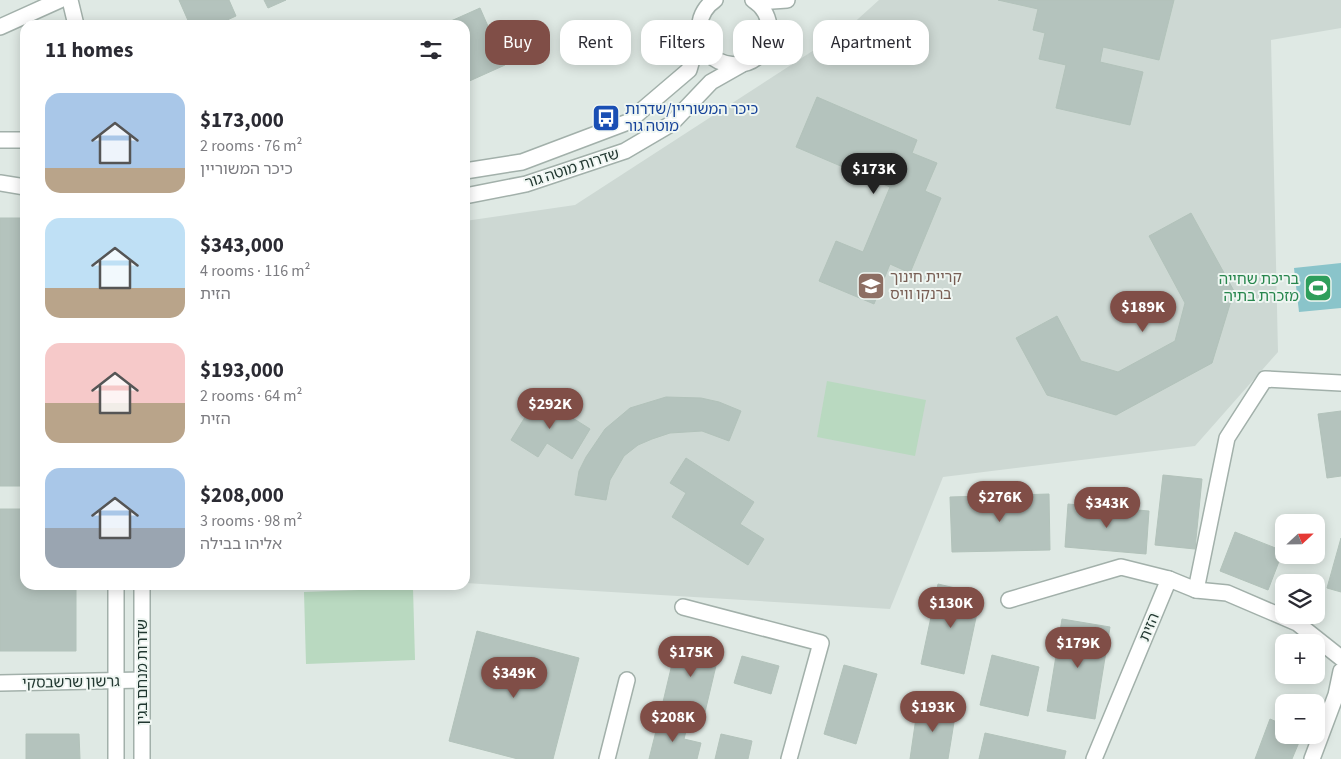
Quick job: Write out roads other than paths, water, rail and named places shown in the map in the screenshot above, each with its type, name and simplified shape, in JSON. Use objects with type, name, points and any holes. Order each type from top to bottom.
[{"type":"street","points":[[0,28],[60,0]]},
{"type":"street","points":[[70,0],[75,20]]},
{"type":"street","points":[[702,5],[716,0]]},
{"type":"street","points":[[755,1],[786,0]]},
{"type":"street","name":"שדרות מוטה גור","points":[[755,1],[765,12],[768,20]]},
{"type":"street","name":"שדרות מוטה גור","points":[[700,20],[702,5]]},
{"type":"street","name":"שדרות מוטה גור","points":[[470,170],[522,162],[628,122],[688,70],[690,65]]},
{"type":"street","name":"שדרות מוטה גור","points":[[470,195],[526,184],[625,151],[671,124],[711,82],[741,65]]},
{"type":"street","points":[[0,140],[20,140]]},
{"type":"street","points":[[0,183],[20,187]]},
{"type":"street","points":[[1196,590],[1227,438],[1265,379],[1335,382]]},
{"type":"street","points":[[1009,600],[1121,567],[1169,579],[1196,590],[1227,593],[1297,623],[1341,658]]},
{"type":"street","name":"הזית","points":[[1094,759],[1169,579]]},
{"type":"street","name":"שדרות מנחם בגין","points":[[116,590],[116,759]]},
{"type":"street","name":"שדרות מנחם בגין","points":[[142,590],[142,759]]},
{"type":"street","points":[[683,607],[821,643],[789,759]]},
{"type":"street","points":[[1312,759],[1336,695],[1341,671]]},
{"type":"street","name":"גרשון שרשבסקי","points":[[0,683],[142,680]]},
{"type":"street","points":[[607,759],[626,680]]},
{"type":"water","name":"בריכת שחייה מזכרת בתיה","points":[[1341,263],[1341,308],[1299,312],[1294,268]]},
{"type":"place","name":"כיכר המשוריין/שדרות מוטה גור","points":[[606,118]]},
{"type":"place","name":"קריית חינוך ברנקו וויס","points":[[871,286]]},
{"type":"place","name":"בריכת שחייה מזכרת בתיה","points":[[1318,288]]}]
